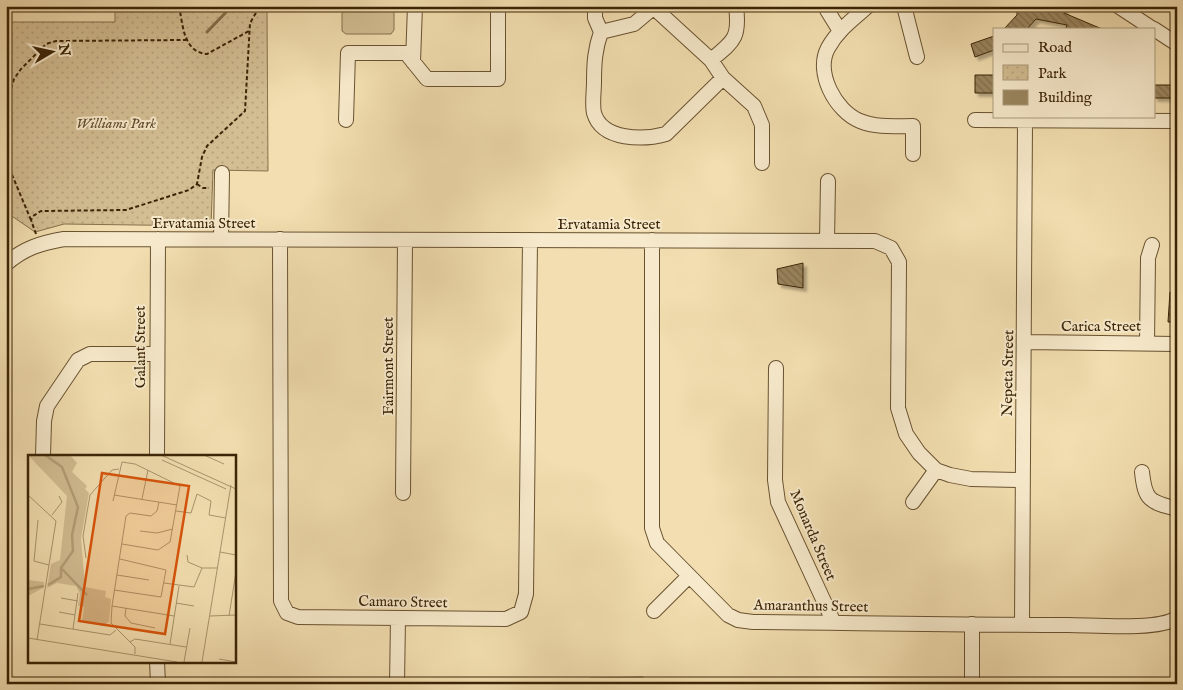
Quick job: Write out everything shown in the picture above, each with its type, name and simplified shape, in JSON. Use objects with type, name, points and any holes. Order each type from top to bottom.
[{"type":"street","points":[[413,62],[415,6]]},
{"type":"street","points":[[346,120],[348,53],[406,54],[427,79],[498,79],[498,6]]},
{"type":"street","points":[[595,6],[595,18],[601,32],[594,51],[594,113],[603,127],[617,136],[656,137],[666,134],[723,78]]},
{"type":"street","points":[[711,60],[732,43],[739,27],[736,6]]},
{"type":"street","points":[[827,6],[827,10],[840,31]]},
{"type":"street","points":[[868,6],[840,31],[827,50],[824,71],[830,93],[858,121],[876,126],[913,126],[913,154]]},
{"type":"street","points":[[904,6],[918,57]]},
{"type":"street","points":[[1118,6],[1152,28]]},
{"type":"street","points":[[601,32],[634,24],[653,7],[711,60],[723,78],[754,106],[762,125],[762,163]]},
{"type":"street","points":[[1156,30],[1177,44]]},
{"type":"street","points":[[975,120],[1177,121]]},
{"type":"street","name":"Nepeta Street","points":[[1022,625],[1025,121]]},
{"type":"street","points":[[221,239],[222,173]]},
{"type":"street","points":[[827,241],[828,181]]},
{"type":"street","name":"Ervatamia Street","points":[[6,264],[20,252],[40,244],[64,239],[874,241],[891,248],[899,262],[898,408],[906,434],[919,454],[936,470],[971,480],[1023,480]]},
{"type":"street","name":"Galant Street","points":[[157,455],[158,239]]},
{"type":"street","name":"Camaro Street","points":[[280,239],[281,600],[287,613],[298,617],[506,619],[521,612],[526,594],[530,240]]},
{"type":"street","name":"Fairmont Street","points":[[403,493],[405,240]]},
{"type":"street","name":"Amaranthus Street","points":[[652,240],[652,528],[657,543],[728,614],[738,620],[1022,625],[1150,625],[1171,622],[1177,618]]},
{"type":"street","points":[[1147,343],[1148,258],[1152,245]]},
{"type":"street","name":"Carica Street","points":[[1025,342],[1177,344]]},
{"type":"street","points":[[43,455],[44,421],[47,406],[78,360],[90,354],[156,354]]},
{"type":"street","name":"Monarda Street","points":[[776,368],[775,480],[778,502],[834,623]]},
{"type":"street","points":[[913,502],[936,470]]},
{"type":"street","points":[[1142,472],[1144,492],[1154,503],[1177,509]]},
{"type":"street","points":[[654,611],[689,576]]},
{"type":"street","points":[[397,684],[398,618]]},
{"type":"street","points":[[972,624],[972,684]]},
{"type":"street","points":[[158,662],[158,684]]},
{"type":"path","points":[[179,6],[186,40],[189,46],[201,53],[207,54],[249,31]]},
{"type":"path","points":[[31,220],[33,216],[41,211],[126,210],[189,190],[197,184],[202,157],[207,146],[245,111],[249,31],[253,16],[264,6]]},
{"type":"path","points":[[40,244],[10,170],[6,133],[7,102],[14,79],[21,69],[46,44],[56,41],[186,40]]},
{"type":"green space","name":"Williams Park","points":[[115,6],[358,6],[351,9],[267,10],[268,171],[213,170],[211,226],[64,224],[35,232],[6,212],[6,22],[115,22]]},
{"type":"green space","points":[[390,9],[394,12],[394,30],[391,34],[346,34],[342,31],[342,13],[346,10]]},
{"type":"green space","points":[[643,677],[642,684],[590,684],[590,678]]},
{"type":"building","points":[[1017,6],[1065,6],[1064,13],[1100,28],[1066,28],[1067,25],[1036,19],[1028,28],[1005,28],[1017,15]]},
{"type":"building","points":[[993,36],[993,50],[975,57],[971,44]]},
{"type":"building","points":[[975,75],[993,75],[993,93],[975,93]]},
{"type":"building","points":[[1156,85],[1177,85],[1177,98],[1156,98]]},
{"type":"building","points":[[803,263],[803,288],[778,284],[777,269]]},
{"type":"building","points":[[1170,292],[1177,292],[1177,322],[1168,322]]},
{"type":"waterway","points":[[207,32],[232,6]]}]
